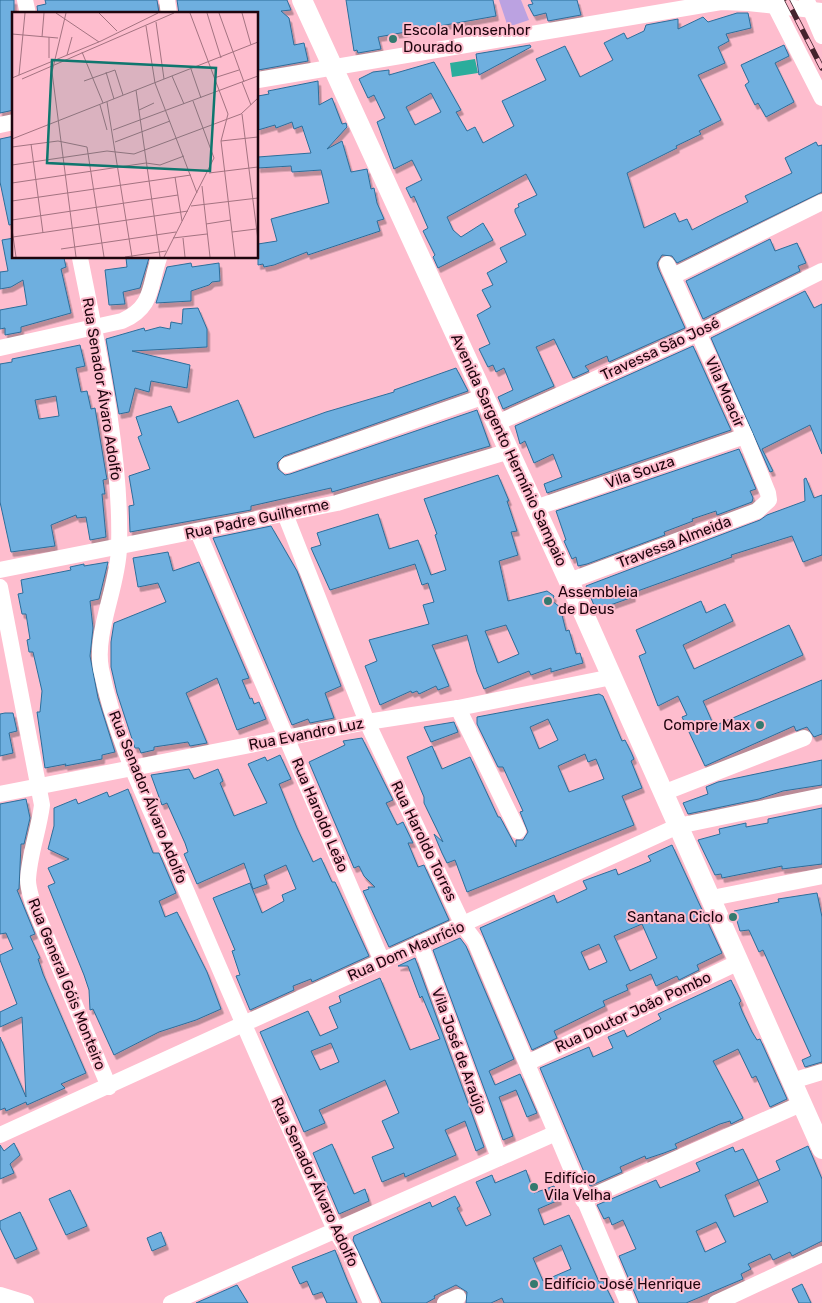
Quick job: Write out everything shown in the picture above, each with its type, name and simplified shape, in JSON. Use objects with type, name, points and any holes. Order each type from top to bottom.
[{"type":"main road","name":"Avenida Sargento Hermínio Sampaio","points":[[302,0],[569,581],[712,898],[822,1149]]},
{"type":"street","points":[[259,80],[333,69],[721,2],[774,3],[813,7],[822,36]]},
{"type":"street","points":[[774,3],[822,98]]},
{"type":"street","name":"Vila Moacir","points":[[768,493],[745,436],[670,270],[822,202]]},
{"type":"street","name":"Rua Senador Álvaro Adolfo","points":[[80,259],[94,328],[117,476],[119,548],[115,587],[100,648],[100,665],[106,690],[133,767],[244,1025],[334,1230],[350,1254],[371,1303]]},
{"type":"street","points":[[0,348],[122,321],[140,311],[147,302],[160,259]]},
{"type":"street","name":"Travessa São José","points":[[497,423],[698,332],[822,271]]},
{"type":"street","points":[[287,464],[485,396]]},
{"type":"street","name":"Vila Souza","points":[[535,508],[745,436]]},
{"type":"street","name":"Rua Padre Guilherme","points":[[0,570],[285,514],[395,487],[510,451]]},
{"type":"street","name":"Travessa Almeida","points":[[569,581],[757,511],[768,500],[768,493]]},
{"type":"street","name":"Rua Haroldo Torres","points":[[285,514],[367,722],[463,925],[475,941],[628,1303]]},
{"type":"street","name":"Rua Haroldo Leão","points":[[198,532],[382,961]]},
{"type":"street","name":"Rua General Góis Monteiro","points":[[0,586],[42,805],[41,820],[29,868],[28,883],[33,904],[109,1087]]},
{"type":"street","name":"Rua Evandro Luz","points":[[0,794],[367,722],[458,708],[612,678]]},
{"type":"street","points":[[458,708],[518,831]]},
{"type":"street","points":[[663,793],[804,738]]},
{"type":"street","name":"Rua Dom Maurício","points":[[0,1136],[678,826],[822,796]]},
{"type":"street","points":[[712,898],[822,876]]},
{"type":"street","name":"Vila José de Araújo","points":[[420,944],[500,1158]]},
{"type":"street","name":"Rua Doutor João Pombo","points":[[527,1063],[739,962]]},
{"type":"street","points":[[792,1081],[822,1072]]},
{"type":"street","points":[[583,1200],[802,1104]]},
{"type":"street","points":[[179,1302],[334,1230],[556,1133]]},
{"type":"street","points":[[716,1303],[746,1297],[822,1254]]},
{"type":"street","points":[[0,1295],[26,1303]]},
{"type":"shaded area","points":[[499,0],[521,0],[529,20],[508,27]]},
{"type":"shaded area","points":[[475,59],[478,73],[452,77],[450,63]]},
{"type":"building","points":[[0,0],[14,0],[14,12],[12,12],[12,110],[0,113]]},
{"type":"building","points":[[45,0],[157,0],[159,12],[38,12],[37,6],[46,4]]},
{"type":"building","points":[[177,0],[287,0],[291,10],[281,11],[289,18],[294,45],[304,43],[308,61],[259,70],[259,12],[179,12]]},
{"type":"building","points":[[346,0],[493,0],[496,16],[378,37],[381,49],[358,53],[357,50],[354,51]]},
{"type":"building","points":[[531,0],[577,0],[581,15],[548,21],[546,13],[534,16],[528,5],[533,4]]},
{"type":"building","points":[[737,13],[748,13],[751,28],[726,34],[729,41],[718,47],[725,63],[698,75],[721,120],[699,131],[701,134],[676,146],[677,148],[627,173],[644,228],[675,213],[679,222],[687,219],[692,230],[748,202],[745,196],[792,173],[785,158],[816,142],[818,146],[822,145],[822,192],[677,263],[672,256],[662,255],[657,263],[658,268],[685,328],[609,362],[607,356],[585,366],[589,371],[573,378],[554,339],[536,347],[554,386],[503,409],[498,397],[513,390],[504,368],[496,372],[493,365],[488,367],[479,349],[490,344],[477,315],[491,307],[482,290],[493,285],[487,273],[507,262],[500,248],[526,235],[515,209],[519,207],[518,204],[537,195],[526,174],[447,217],[453,230],[461,237],[483,223],[493,240],[438,268],[433,257],[435,255],[423,231],[428,228],[414,196],[411,198],[406,188],[422,180],[412,160],[394,169],[377,122],[385,118],[374,95],[368,98],[359,79],[373,72],[389,70],[389,75],[434,62],[461,110],[456,112],[467,131],[475,127],[483,143],[514,126],[502,101],[546,80],[536,59],[565,46],[580,77],[613,60],[604,43],[624,33],[627,39],[644,31],[646,25],[678,19],[678,29],[703,17],[708,22]],"holes":[[[431,93],[441,112],[415,125],[406,107]]]},
{"type":"building","points":[[530,45],[531,47],[479,75],[476,54]]},
{"type":"building","points":[[784,45],[789,56],[775,63],[794,102],[766,117],[758,103],[755,105],[745,85],[749,82],[741,65]]},
{"type":"building","points":[[318,81],[319,105],[332,98],[342,124],[346,123],[347,127],[327,149],[342,141],[351,172],[367,169],[371,189],[374,188],[377,203],[384,219],[377,221],[380,231],[308,255],[307,252],[274,265],[264,267],[263,264],[258,265],[259,244],[277,241],[271,219],[329,203],[321,170],[292,172],[291,166],[259,168],[259,157],[311,153],[302,126],[294,129],[292,122],[276,128],[275,125],[259,130],[259,96],[269,94],[268,91]]},
{"type":"building","points":[[12,136],[12,224],[9,225],[0,182],[0,139]]},
{"type":"building","points":[[12,238],[12,259],[64,259],[66,267],[61,269],[71,313],[21,327],[21,332],[5,335],[5,328],[0,329],[0,310],[27,305],[23,280],[11,287],[0,289],[0,272],[8,271],[2,240]]},
{"type":"building","points":[[770,239],[775,251],[797,243],[806,263],[798,266],[800,271],[703,319],[686,281]]},
{"type":"building","points":[[126,259],[149,259],[140,288],[123,292],[125,304],[109,305],[105,270],[127,267]]},
{"type":"building","points":[[191,263],[192,267],[219,263],[220,281],[212,282],[209,285],[191,291],[191,301],[156,303],[167,267]]},
{"type":"building","points":[[805,291],[814,308],[822,304],[822,454],[810,425],[762,449],[773,471],[770,472],[711,338]]},
{"type":"building","points":[[198,308],[207,329],[207,347],[132,351],[190,365],[187,388],[151,381],[149,392],[135,388],[129,412],[119,414],[106,339],[144,328],[145,331],[160,327],[170,329],[171,322],[182,324],[183,309]]},
{"type":"building","points":[[80,345],[85,366],[76,368],[81,392],[87,391],[91,409],[95,408],[107,479],[103,480],[105,494],[102,494],[106,537],[90,540],[86,517],[77,518],[76,515],[51,525],[55,546],[11,552],[0,502],[0,364],[12,362],[12,359]],"holes":[[[56,396],[59,416],[39,419],[35,400]]]},
{"type":"building","points":[[693,346],[731,430],[547,493],[544,484],[562,477],[553,454],[534,463],[525,441],[520,444],[515,426]]},
{"type":"building","points":[[456,368],[468,391],[284,456],[277,463],[278,469],[285,475],[290,474],[477,410],[490,446],[332,492],[331,488],[251,506],[251,510],[130,532],[129,506],[134,505],[129,476],[150,469],[138,437],[142,435],[136,417],[171,406],[178,423],[238,400],[254,438],[326,412],[394,392],[394,390]]},
{"type":"building","points":[[739,449],[756,489],[750,491],[753,498],[752,502],[717,515],[716,511],[692,519],[693,521],[664,532],[665,535],[587,564],[578,566],[576,557],[572,559],[564,541],[566,540],[556,511]]},
{"type":"building","points":[[498,475],[509,501],[507,501],[517,531],[511,532],[518,555],[499,561],[508,601],[547,591],[554,596],[552,601],[560,607],[566,631],[569,630],[576,654],[580,653],[583,663],[551,672],[551,668],[531,675],[529,671],[484,689],[477,672],[467,635],[432,645],[449,686],[438,690],[436,686],[419,694],[417,691],[412,693],[411,691],[380,705],[365,666],[377,661],[369,640],[429,624],[423,605],[434,602],[428,583],[422,585],[415,564],[330,590],[311,548],[321,545],[317,533],[378,514],[389,549],[418,540],[431,575],[446,570],[435,535],[437,534],[424,499]],"holes":[[[506,625],[519,654],[498,663],[485,631]]]},
{"type":"building","points":[[806,478],[814,498],[822,495],[822,555],[803,562],[792,536],[731,555],[732,557],[632,593],[633,597],[596,610],[586,586],[805,501],[804,479]]},
{"type":"building","points":[[271,526],[297,571],[341,686],[325,693],[334,718],[310,723],[308,719],[292,725],[213,538]]},
{"type":"building","points":[[168,552],[173,571],[199,562],[249,678],[242,680],[250,699],[252,698],[254,704],[259,702],[266,719],[237,730],[217,678],[186,693],[207,743],[190,746],[188,742],[154,747],[154,750],[141,753],[139,748],[135,748],[117,693],[111,667],[111,642],[114,623],[166,602],[158,583],[138,587],[133,558]]},
{"type":"building","points":[[108,562],[99,599],[90,601],[93,628],[90,656],[98,698],[115,752],[102,755],[102,759],[45,768],[37,712],[40,712],[42,691],[33,652],[29,652],[27,640],[30,639],[26,614],[22,614],[18,594],[23,593],[21,580],[71,570],[70,567],[84,564],[84,566]]},
{"type":"building","points":[[701,601],[706,613],[725,604],[733,621],[683,645],[694,669],[789,625],[803,655],[703,701],[714,726],[822,680],[822,734],[814,737],[807,727],[796,731],[794,726],[705,766],[682,717],[687,715],[678,696],[658,706],[639,656],[646,653],[636,630]]},
{"type":"building","points":[[599,694],[603,696],[622,741],[625,740],[634,759],[631,761],[642,788],[622,796],[634,825],[467,892],[455,860],[447,863],[442,853],[434,834],[443,842],[424,803],[424,797],[407,757],[432,746],[442,769],[470,757],[498,817],[500,817],[516,847],[516,840],[523,840],[528,832],[520,812],[523,811],[503,767],[498,767],[477,724],[477,717]],"holes":[[[548,719],[558,740],[539,749],[530,727]],[[585,754],[588,762],[596,759],[604,779],[569,792],[558,766]]]},
{"type":"building","points":[[13,713],[17,731],[9,733],[13,753],[0,756],[0,714]]},
{"type":"building","points":[[454,722],[458,732],[431,742],[424,727]]},
{"type":"building","points":[[362,738],[393,800],[386,803],[397,825],[403,822],[413,843],[408,843],[418,867],[424,865],[449,920],[389,947],[363,891],[369,889],[368,887],[375,887],[364,876],[359,866],[354,868],[309,762],[345,745],[343,741]]},
{"type":"building","points":[[280,755],[291,779],[279,784],[297,828],[313,862],[321,858],[332,882],[335,882],[369,956],[312,982],[311,979],[293,986],[294,990],[250,1010],[236,976],[240,975],[232,951],[235,950],[213,898],[250,883],[262,913],[284,901],[282,895],[296,889],[286,865],[264,875],[267,884],[253,889],[244,863],[197,884],[184,854],[188,852],[185,843],[167,803],[162,805],[151,775],[189,769],[194,779],[218,769],[223,781],[220,783],[234,816],[267,803],[248,764],[265,757],[267,761]]},
{"type":"building","points":[[822,760],[822,785],[783,791],[759,799],[688,814],[683,803],[708,794],[706,787],[718,782]]},
{"type":"building","points":[[128,789],[153,853],[159,853],[176,893],[159,901],[165,917],[177,912],[207,972],[221,1009],[196,1020],[159,1032],[114,1055],[93,1009],[90,1010],[89,990],[84,975],[48,886],[55,883],[48,868],[69,859],[48,849],[54,826],[54,808],[76,799],[78,804],[107,792],[109,797]]},
{"type":"building","points":[[26,799],[30,818],[24,844],[21,844],[19,889],[17,890],[35,934],[30,936],[40,958],[38,959],[43,974],[86,1073],[61,1084],[65,1088],[27,1105],[26,1102],[6,1111],[5,1108],[0,1110],[0,1037],[26,1097],[22,1017],[0,1027],[0,1012],[17,1004],[0,960],[0,955],[13,949],[6,933],[0,934],[0,804]]},
{"type":"building","points":[[822,808],[822,864],[782,869],[782,866],[722,878],[721,874],[715,875],[698,840],[720,834],[719,829],[746,823],[746,827],[768,823],[768,819]]},
{"type":"building","points":[[672,845],[722,953],[697,965],[699,970],[679,980],[677,976],[656,986],[651,974],[626,985],[628,990],[603,1001],[605,1006],[554,1031],[557,1038],[532,1050],[480,928],[554,895],[557,903],[587,889],[583,881],[616,869],[618,875],[651,861],[648,856]],"holes":[[[642,924],[657,958],[630,971],[614,936]],[[599,944],[607,962],[589,970],[581,952]]]},
{"type":"building","points":[[817,893],[822,917],[822,1062],[805,1067],[802,1060],[811,1056],[763,950],[759,952],[749,930],[740,931],[734,911],[779,902],[778,899]]},
{"type":"building","points":[[460,938],[466,946],[514,1059],[489,1071],[495,1085],[520,1074],[537,1113],[527,1117],[516,1090],[499,1097],[513,1136],[503,1140],[433,950]]},
{"type":"building","points":[[415,958],[484,1147],[476,1151],[465,1121],[445,1130],[456,1155],[405,1177],[404,1173],[382,1182],[372,1157],[394,1148],[382,1121],[399,1113],[385,1080],[319,1110],[325,1123],[304,1132],[260,1032],[308,1011],[320,1036],[338,1028],[329,1007],[341,1002],[339,996],[380,978],[410,1050],[440,1039],[422,996],[420,998],[408,966],[398,966]],"holes":[[[331,1043],[339,1062],[320,1070],[311,1051]]]},
{"type":"building","points":[[731,980],[741,1001],[739,1003],[742,1011],[757,1040],[760,1039],[787,1099],[770,1107],[756,1076],[752,1078],[738,1049],[713,1061],[743,1118],[731,1124],[730,1121],[720,1124],[675,1144],[677,1148],[646,1159],[645,1156],[620,1167],[622,1172],[590,1186],[540,1068],[589,1047],[593,1057],[613,1048],[608,1037],[624,1030],[627,1037],[661,1019],[658,1014]]},
{"type":"building","points":[[14,1143],[20,1155],[10,1164],[14,1173],[0,1179],[0,1145],[4,1151]]},
{"type":"building","points":[[332,1144],[354,1194],[365,1189],[369,1201],[339,1214],[313,1153]]},
{"type":"building","points":[[808,1146],[822,1179],[822,1241],[792,1256],[790,1252],[773,1260],[770,1254],[748,1264],[751,1269],[741,1274],[743,1279],[686,1303],[639,1303],[619,1256],[636,1249],[623,1220],[612,1225],[609,1217],[604,1219],[597,1205],[656,1180],[660,1188],[700,1171],[696,1163],[733,1147],[735,1152],[743,1149],[758,1180],[780,1170],[776,1161]],"holes":[[[758,1180],[768,1202],[734,1217],[725,1195]],[[716,1222],[726,1242],[705,1252],[696,1231]]]},
{"type":"building","points":[[526,1170],[534,1193],[554,1186],[559,1200],[538,1209],[544,1225],[569,1215],[599,1282],[603,1281],[614,1303],[504,1303],[502,1298],[491,1303],[466,1303],[467,1292],[456,1285],[434,1296],[435,1298],[426,1303],[382,1303],[353,1240],[354,1236],[430,1202],[432,1207],[455,1196],[460,1206],[457,1208],[466,1226],[491,1215],[476,1182],[492,1175],[495,1183]],"holes":[[[561,1245],[571,1269],[543,1281],[533,1258]]]},
{"type":"building","points":[[70,1190],[87,1226],[66,1235],[49,1199]]},
{"type":"building","points":[[20,1212],[37,1249],[15,1259],[0,1228],[0,1221]]},
{"type":"building","points":[[161,1232],[166,1245],[152,1251],[147,1238]]},
{"type":"building","points":[[335,1250],[357,1303],[327,1303],[322,1292],[313,1295],[307,1281],[300,1284],[292,1267]]},
{"type":"building","points":[[802,1284],[811,1303],[799,1303],[792,1289]]},
{"type":"building","points":[[237,1285],[248,1303],[196,1303]]},
{"type":"railway","points":[[787,0],[822,68]]},
{"type":"place","name":"Escola Monsenhor Dourado","points":[[393,39]]},
{"type":"place","name":"Assembleia de Deus","points":[[548,601]]},
{"type":"place","name":"Compre Max","points":[[760,725]]},
{"type":"place","name":"Santana Ciclo","points":[[733,917]]},
{"type":"place","name":"Edifício Vila Velha","points":[[534,1187]]},
{"type":"place","name":"Edifício José Henrique","points":[[534,1284]]}]
